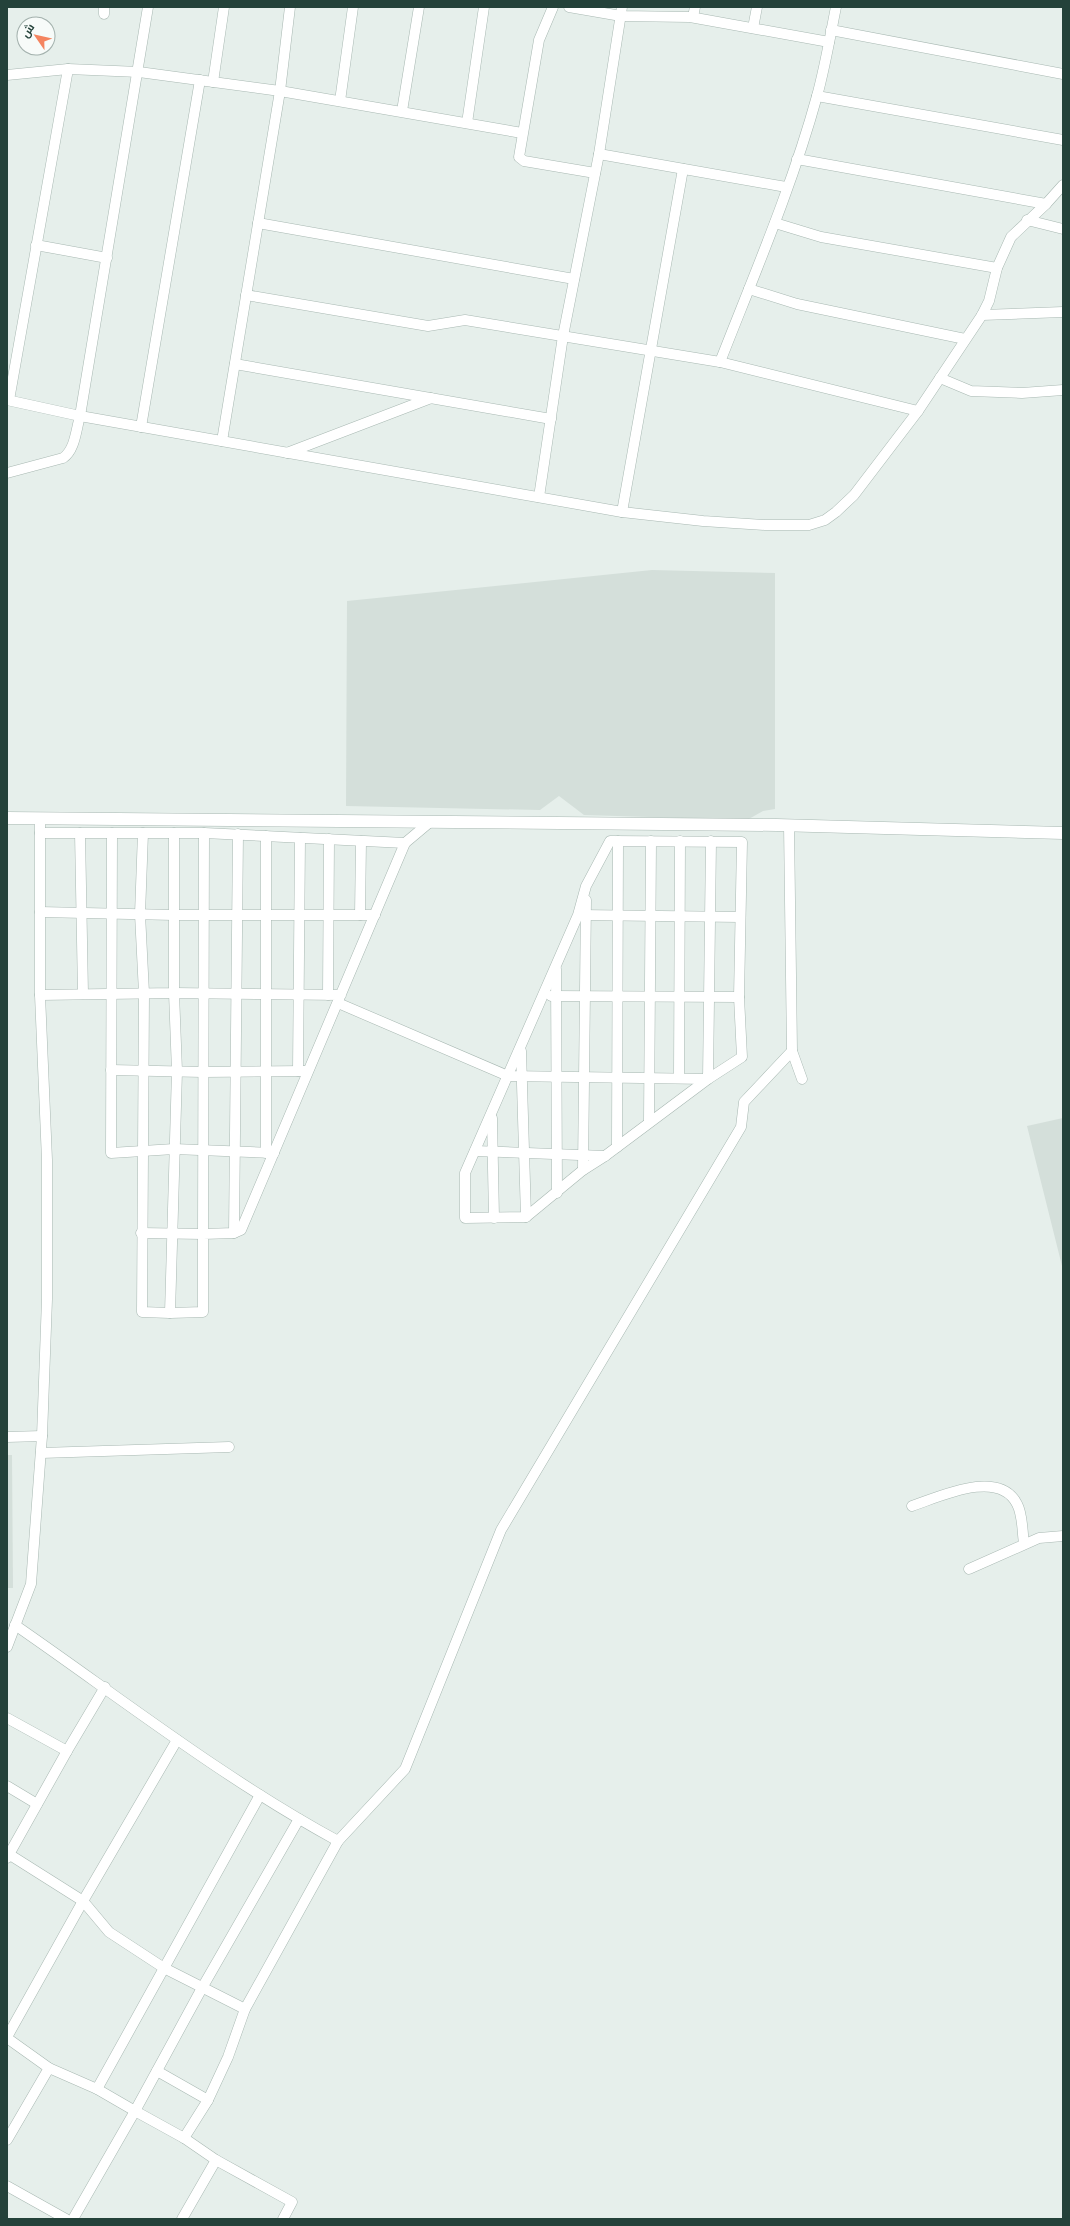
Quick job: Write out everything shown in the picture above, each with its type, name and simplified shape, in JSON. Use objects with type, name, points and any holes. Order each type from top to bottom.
[{"type":"street","points":[[7,473],[63,458],[68,455],[80,416],[139,72],[148,7]]},
{"type":"street","points":[[213,82],[224,7]]},
{"type":"street","points":[[222,441],[280,91],[290,7]]},
{"type":"street","points":[[340,101],[353,7]]},
{"type":"street","points":[[402,111],[419,7]]},
{"type":"street","points":[[467,123],[484,7]]},
{"type":"street","points":[[553,7],[539,40],[519,157],[524,161],[595,173]]},
{"type":"street","points":[[569,7],[622,12],[694,12],[754,28],[829,42]]},
{"type":"street","points":[[754,28],[757,7]]},
{"type":"street","points":[[720,362],[775,223],[786,187],[797,159],[817,96],[836,7]]},
{"type":"street","points":[[539,497],[563,336],[599,154],[622,12]]},
{"type":"street","points":[[831,30],[1063,74]]},
{"type":"street","points":[[68,69],[8,400],[80,416],[622,512],[703,521],[765,525],[809,525],[825,520],[836,512],[854,495],[918,411],[982,315],[989,301],[997,268],[1011,237],[1027,220],[1046,204],[1063,185]]},
{"type":"street","points":[[7,75],[68,69],[139,72],[280,91],[522,133]]},
{"type":"street","points":[[141,427],[200,80]]},
{"type":"street","points":[[817,96],[1063,140]]},
{"type":"street","points":[[599,154],[786,187]]},
{"type":"street","points":[[797,159],[1046,204]]},
{"type":"street","points":[[622,512],[683,169]]},
{"type":"street","points":[[1027,220],[1063,229]]},
{"type":"street","points":[[258,223],[574,278]]},
{"type":"street","points":[[775,223],[821,237],[997,268]]},
{"type":"street","points":[[36,245],[107,258]]},
{"type":"street","points":[[749,289],[797,304],[965,339]]},
{"type":"street","points":[[246,295],[428,326],[465,320],[651,352],[720,362],[918,411]]},
{"type":"street","points":[[982,315],[1063,312]]},
{"type":"street","points":[[235,364],[551,419]]},
{"type":"street","points":[[940,378],[971,391],[1022,393],[1063,390]]},
{"type":"street","points":[[287,453],[431,398]]},
{"type":"street","points":[[7,818],[789,825],[1063,833]]},
{"type":"street","points":[[7,1647],[31,1584],[42,1436],[47,1299],[47,1168],[40,995],[40,819]]},
{"type":"street","points":[[141,1233],[171,1232],[203,1234],[234,1233],[241,1230],[270,1153],[309,1071],[405,843],[430,822]]},
{"type":"street","points":[[789,825],[792,1051],[802,1079]]},
{"type":"street","points":[[40,833],[204,833],[405,843]]},
{"type":"street","points":[[80,833],[83,994]]},
{"type":"street","points":[[112,833],[113,994],[111,1153],[174,1149],[234,1153],[270,1153]]},
{"type":"street","points":[[143,833],[140,914],[144,993],[141,1233],[142,1312],[170,1313],[203,1312],[204,833]]},
{"type":"street","points":[[170,1313],[171,1232],[177,1071],[174,993],[174,833]]},
{"type":"street","points":[[234,1233],[238,834]]},
{"type":"street","points":[[266,836],[266,1072],[270,1153]]},
{"type":"street","points":[[298,1071],[300,838]]},
{"type":"street","points":[[328,995],[330,839]]},
{"type":"street","points":[[360,915],[361,841]]},
{"type":"street","points":[[582,915],[556,965],[465,1174],[465,1218],[526,1217],[557,1193],[583,1170],[605,1156],[708,1079],[742,1057],[738,997],[742,842],[610,841],[586,886],[582,915],[585,996],[583,1170]]},
{"type":"street","points":[[617,1147],[618,841]]},
{"type":"street","points":[[649,1122],[648,1077],[651,841]]},
{"type":"street","points":[[708,1079],[711,841]]},
{"type":"street","points":[[680,842],[680,1078]]},
{"type":"street","points":[[40,912],[174,915],[375,915]]},
{"type":"street","points":[[582,915],[740,918]]},
{"type":"street","points":[[556,965],[557,1193]]},
{"type":"street","points":[[40,995],[144,993],[328,995],[508,1076],[708,1079]]},
{"type":"street","points":[[543,996],[738,997]]},
{"type":"street","points":[[521,1047],[526,1217]]},
{"type":"street","points":[[184,2138],[208,2100],[228,2057],[245,2009],[338,1841],[405,1769],[501,1530],[741,1127],[744,1102],[792,1051]]},
{"type":"street","points":[[111,1070],[203,1072],[309,1071]]},
{"type":"street","points":[[492,1114],[494,1218]]},
{"type":"street","points":[[475,1152],[605,1156]]},
{"type":"street","points":[[7,1437],[42,1436]]},
{"type":"street","points":[[41,1453],[229,1447]]},
{"type":"street","points":[[912,1506],[962,1488],[981,1486],[998,1489],[1009,1495],[1017,1503],[1020,1510],[1024,1544]]},
{"type":"street","points":[[969,1569],[1039,1538],[1063,1536]]},
{"type":"street","points":[[15,1624],[177,1740],[260,1795],[338,1841]]},
{"type":"street","points":[[105,1688],[67,1751],[8,1855],[83,1901],[109,1932],[164,1968],[245,2009]]},
{"type":"street","points":[[7,1718],[67,1751]]},
{"type":"street","points":[[177,1740],[83,1901],[7,2037],[49,2068],[97,2089],[184,2138],[216,2160],[292,2202],[283,2219]]},
{"type":"street","points":[[7,1786],[37,1804]]},
{"type":"street","points":[[97,2089],[260,1795]]},
{"type":"street","points":[[73,2219],[135,2111],[202,1988],[299,1819]]},
{"type":"street","points":[[7,2140],[49,2068]]},
{"type":"street","points":[[157,2071],[208,2100]]},
{"type":"street","points":[[182,2219],[216,2160]]},
{"type":"street","points":[[7,2186],[66,2219]]},
{"type":"shaded area","points":[[652,570],[775,573],[775,809],[763,811],[747,820],[584,815],[559,796],[540,810],[346,806],[347,601]]},
{"type":"shaded area","points":[[1063,1118],[1063,1270],[1027,1126]]},
{"type":"shaded area","points":[[7,1455],[12,1455],[13,1588],[7,1588]]}]
